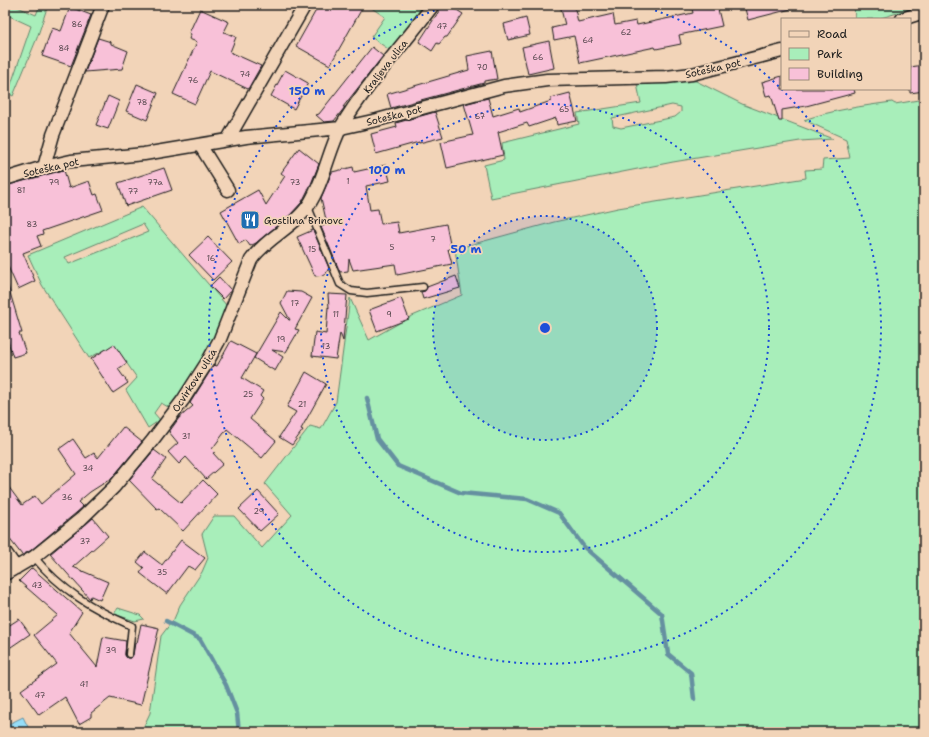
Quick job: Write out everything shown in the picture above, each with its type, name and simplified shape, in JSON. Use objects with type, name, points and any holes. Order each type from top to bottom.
[{"type":"street","points":[[44,167],[54,135],[103,5]]},
{"type":"street","points":[[228,139],[305,5]]},
{"type":"street","name":"Kraljeva ulica","points":[[341,128],[372,82],[433,5]]},
{"type":"street","points":[[905,18],[924,12]]},
{"type":"street","name":"Soteška pot","points":[[5,179],[70,161],[144,154],[228,139],[341,128],[377,120],[504,86],[547,80],[643,78],[692,74],[781,51]]},
{"type":"street","name":"Ocvirkova ulica","points":[[10,571],[34,558],[81,518],[114,487],[152,441],[182,400],[220,340],[247,269],[254,257],[269,241],[291,225],[308,207],[316,192],[341,128]]},
{"type":"street","points":[[200,145],[228,190]]},
{"type":"street","points":[[5,552],[10,571]]},
{"type":"lane","points":[[308,207],[340,284],[351,291],[367,293],[423,287]]},
{"type":"lane","points":[[34,558],[47,573],[87,604],[132,626],[129,654]]},
{"type":"green space","points":[[5,5],[13,5],[36,15],[40,5],[48,5],[37,38],[13,96],[8,93],[31,26],[5,14]]},
{"type":"green space","points":[[367,5],[423,5],[391,51],[371,37],[385,17]]},
{"type":"green space","points":[[854,5],[923,5],[881,18],[855,18]]},
{"type":"green space","points":[[686,80],[696,81],[742,104],[833,139],[800,141],[673,162],[491,198],[484,165],[504,160],[502,143],[579,124],[577,113],[641,103],[637,84]],"holes":[[[672,105],[681,107],[681,112],[675,117],[621,128],[613,126],[612,118]]]},
{"type":"green space","points":[[924,99],[924,732],[141,732],[150,713],[161,636],[174,619],[180,605],[202,572],[208,558],[202,534],[214,516],[234,516],[262,548],[292,515],[265,484],[310,426],[321,429],[336,402],[350,298],[369,340],[410,317],[462,295],[455,249],[554,222],[618,208],[806,178],[805,170],[822,169],[823,160],[850,158],[846,139],[804,120],[848,109],[892,102],[895,104]]},
{"type":"green space","points":[[142,207],[227,306],[209,349],[170,408],[161,403],[154,413],[160,420],[148,428],[126,390],[137,378],[114,345],[89,358],[42,285],[28,255]],"holes":[[[143,224],[148,232],[69,264],[65,257]]]},
{"type":"green space","points":[[118,608],[140,615],[144,619],[135,621],[114,614]]},
{"type":"water","points":[[23,717],[28,727],[19,732],[10,732],[7,725]]},
{"type":"building","points":[[319,5],[364,5],[330,65],[296,46]]},
{"type":"building","points":[[443,5],[449,5],[463,14],[447,37],[445,37],[439,44],[437,43],[432,51],[419,42]]},
{"type":"building","points":[[560,5],[574,5],[578,22],[613,14],[615,25],[636,21],[637,25],[693,13],[691,5],[717,5],[722,26],[679,35],[681,44],[656,49],[655,47],[580,63],[574,36],[554,40],[552,28],[565,25]]},
{"type":"building","points":[[744,5],[790,5],[791,9],[748,20]]},
{"type":"building","points":[[70,7],[91,15],[71,66],[42,56],[52,28],[61,31]]},
{"type":"building","points":[[200,9],[229,22],[224,32],[236,37],[230,52],[261,66],[248,89],[210,71],[195,104],[173,94],[197,42],[189,39],[191,34],[189,33]]},
{"type":"building","points":[[526,18],[530,35],[508,40],[504,24]]},
{"type":"building","points":[[98,38],[111,42],[111,44],[128,51],[122,69],[85,72]]},
{"type":"building","points":[[549,41],[554,68],[528,74],[522,47]]},
{"type":"building","points":[[372,47],[383,56],[343,107],[345,107],[334,121],[324,122],[316,115],[319,114]]},
{"type":"building","points":[[492,51],[497,79],[484,81],[484,83],[391,108],[387,94],[469,70],[467,56]]},
{"type":"building","points":[[924,65],[924,91],[910,93],[911,67]]},
{"type":"building","points":[[285,70],[308,83],[294,109],[271,96]]},
{"type":"building","points":[[781,76],[781,90],[854,90],[855,93],[806,106],[782,110],[782,121],[779,121],[771,95],[766,96],[762,82]]},
{"type":"building","points":[[137,84],[158,93],[147,120],[126,111]]},
{"type":"building","points":[[570,93],[577,121],[557,125],[556,118],[529,127],[527,123],[498,132],[503,155],[447,168],[441,142],[473,135],[464,104],[488,98],[493,116],[519,108],[520,112],[551,101],[551,98]]},
{"type":"building","points":[[108,96],[119,101],[108,129],[96,125]]},
{"type":"building","points":[[435,112],[443,137],[376,154],[371,134],[397,127],[396,123]]},
{"type":"building","points":[[299,148],[319,164],[302,202],[290,215],[256,243],[250,246],[246,240],[239,244],[221,211],[258,190],[266,205],[285,176],[281,173]]},
{"type":"building","points":[[386,165],[390,181],[366,186],[370,210],[378,209],[381,224],[397,222],[399,233],[446,224],[451,249],[448,249],[452,264],[397,275],[395,264],[353,270],[349,259],[348,271],[340,272],[321,227],[327,224],[321,198],[332,172],[353,167],[354,172]]},
{"type":"building","points":[[164,168],[172,190],[126,206],[118,183]]},
{"type":"building","points":[[64,170],[69,188],[89,181],[94,195],[97,194],[103,210],[42,231],[43,234],[37,236],[41,246],[23,253],[35,281],[18,289],[5,260],[5,186]]},
{"type":"building","points":[[313,230],[329,268],[325,275],[315,276],[297,237]]},
{"type":"building","points":[[208,237],[232,262],[213,280],[189,255]]},
{"type":"building","points":[[456,276],[460,288],[423,299],[421,292],[425,291],[427,287]]},
{"type":"building","points":[[219,277],[231,290],[223,299],[210,286]]},
{"type":"building","points":[[8,286],[22,333],[19,333],[26,353],[13,357],[5,332],[5,287]]},
{"type":"building","points":[[287,291],[301,292],[312,298],[295,329],[299,330],[286,352],[272,350],[283,357],[275,371],[254,358],[281,312],[290,320],[281,303]]},
{"type":"building","points":[[328,294],[347,295],[343,341],[340,333],[336,359],[312,356],[315,332],[326,334],[328,307],[329,308]]},
{"type":"building","points":[[401,298],[409,319],[377,331],[369,310]]},
{"type":"building","points":[[231,341],[256,354],[242,378],[263,391],[260,396],[263,399],[250,419],[276,441],[262,458],[227,429],[212,449],[215,452],[213,453],[223,464],[206,479],[186,457],[179,464],[168,452],[178,443],[169,432],[179,418],[193,406],[190,403],[214,365],[217,366]]},
{"type":"building","points":[[114,344],[127,363],[118,369],[128,383],[113,393],[91,359]]},
{"type":"building","points":[[306,372],[326,384],[301,429],[303,430],[292,445],[279,437],[296,412],[287,407]]},
{"type":"building","points":[[123,427],[142,442],[112,478],[90,492],[78,502],[83,507],[30,551],[22,555],[5,533],[5,482],[22,505],[35,496],[41,504],[76,474],[59,449],[73,439],[86,458],[94,453],[98,458]]},
{"type":"building","points":[[154,450],[166,459],[152,479],[181,503],[203,480],[217,494],[183,531],[159,508],[157,509],[129,480]]},
{"type":"building","points":[[258,491],[279,514],[260,531],[239,509]]},
{"type":"building","points":[[93,518],[108,536],[73,567],[108,582],[100,600],[91,596],[90,599],[50,554]]},
{"type":"building","points":[[181,540],[205,558],[195,570],[188,566],[167,594],[140,573],[144,568],[137,562],[145,552],[162,565]]},
{"type":"building","points":[[32,568],[82,612],[69,633],[97,667],[103,637],[126,641],[125,655],[127,658],[130,658],[133,655],[135,643],[137,643],[141,624],[159,628],[141,705],[110,698],[91,713],[91,717],[79,724],[65,697],[39,715],[21,690],[57,664],[34,635],[58,615],[19,581]]},
{"type":"building","points":[[19,619],[30,634],[5,651],[5,628]]},
{"type":"waterway","points":[[367,398],[377,439],[398,466],[461,493],[527,499],[559,513],[584,547],[662,614],[668,654],[691,673],[694,699]]},
{"type":"waterway","points":[[166,621],[200,639],[226,685],[237,713],[239,732]]},
{"type":"place","name":"Gostilna Brinovc","points":[[250,220]]}]
